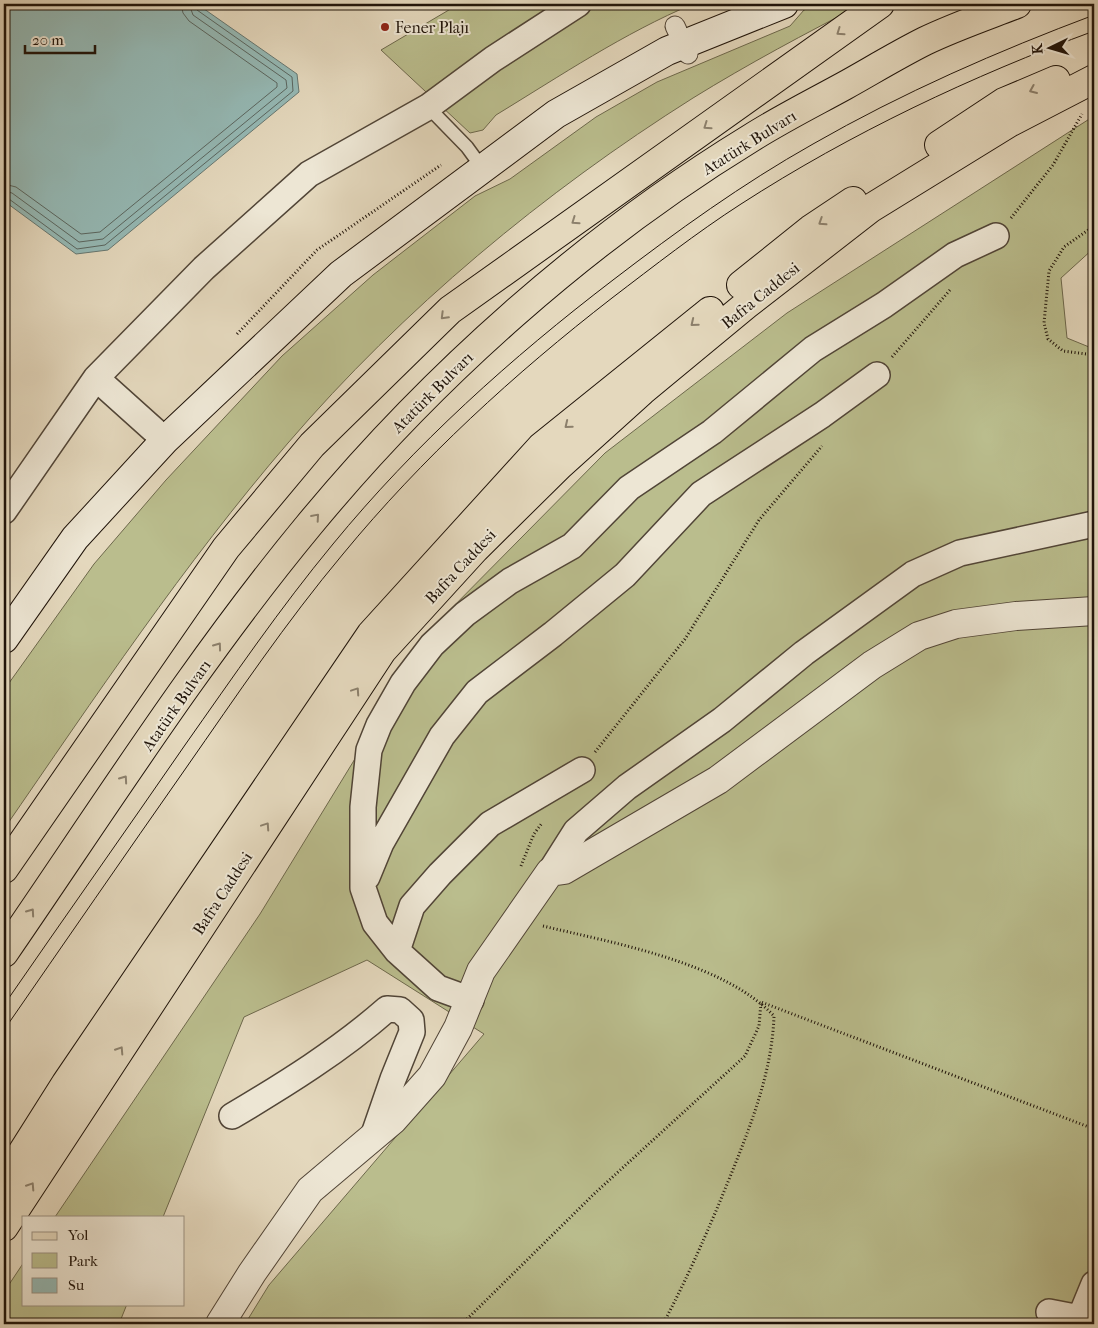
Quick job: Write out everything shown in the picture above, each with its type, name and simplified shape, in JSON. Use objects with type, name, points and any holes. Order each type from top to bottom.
[{"type":"main road","name":"Atatürk Bulvarı","points":[[4,869],[226,548],[312,446],[450,310],[880,4]]},
{"type":"main road","name":"Atatürk Bulvarı","points":[[4,952],[178,700],[309,525],[405,417],[472,353],[560,276],[644,210],[751,138],[926,40],[1017,4]]},
{"type":"main road","name":"Bafra Caddesi","points":[[4,1181],[66,1083],[371,634],[541,447],[811,229],[1004,102],[1094,64]]},
{"type":"main road","name":"Bafra Caddesi","points":[[4,1227],[382,651],[475,549],[560,465],[642,391],[746,305],[871,208],[1009,123],[1094,79]]},
{"type":"street","points":[[4,511],[96,378],[204,268],[309,174],[428,107],[493,59],[578,4]]},
{"type":"street","points":[[4,639],[74,538],[165,440],[342,274],[556,114],[682,42],[784,4]]},
{"type":"street","points":[[471,1000],[438,988],[397,951],[375,923],[363,888],[363,807],[369,750],[379,725],[403,683],[432,645],[464,614],[510,581],[572,546],[629,488],[712,432],[813,349],[884,305],[955,255],[996,236]]},
{"type":"street","points":[[363,888],[381,843],[442,736],[477,692],[553,634],[625,575],[701,494],[822,415],[877,375]]},
{"type":"street","points":[[96,378],[165,440]]},
{"type":"street","points":[[220,1324],[252,1273],[310,1190],[374,1134],[393,1120],[432,1076],[458,1028],[471,1000],[481,971],[550,872],[576,831],[627,786],[722,720],[804,653],[913,574],[960,553],[1094,524]]},
{"type":"street","points":[[550,872],[564,870],[718,780],[872,665],[919,636],[956,624],[1016,616],[1094,611]]},
{"type":"street","points":[[397,951],[412,906],[440,874],[490,824],[582,770]]},
{"type":"street","points":[[232,1116],[329,1056],[387,1009],[400,1010],[411,1020],[412,1032],[374,1134]]},
{"type":"street","points":[[1049,1312],[1080,1318],[1094,1284]]},
{"type":"lane","points":[[428,107],[467,147],[483,169]]},
{"type":"path","points":[[1094,226],[1064,247],[1049,271],[1044,323],[1048,338],[1063,351],[1094,355]]},
{"type":"path","points":[[462,1324],[594,1194],[745,1056],[759,1026],[761,1002],[1094,1129]]},
{"type":"green space","points":[[459,4],[693,4],[642,28],[593,56],[496,115],[483,130],[470,133],[381,50]]},
{"type":"green space","points":[[820,4],[863,4],[777,49],[714,85],[638,134],[530,213],[478,255],[379,346],[288,443],[213,536],[141,632],[4,829],[4,690],[94,564],[166,480],[282,356],[373,275],[475,196],[510,179],[596,117],[657,82],[790,26],[804,10]]},
{"type":"green space","points":[[1094,116],[1094,248],[1061,278],[1067,338],[1094,349],[1094,1324],[245,1324],[269,1285],[484,1034],[367,960],[244,1017],[163,1216],[56,1216],[260,914],[440,620],[605,453],[787,313]]},
{"type":"green space","points":[[22,1265],[22,1306],[126,1306],[119,1324],[4,1324],[4,1292]]},
{"type":"water","points":[[4,4],[197,4],[297,74],[299,92],[108,250],[76,254],[4,201]]},
{"type":"tram line","points":[[4,1005],[221,694],[294,593],[364,507],[431,437],[501,371],[613,280],[686,226],[787,159],[847,125],[916,90],[986,58],[1094,15]]},
{"type":"tram line","points":[[4,1030],[282,632],[373,519],[470,418],[612,298],[691,238],[741,204],[825,153],[913,108],[1003,67],[1094,31]]},
{"type":"place","name":"Fener Plajı","points":[[385,27]]}]
